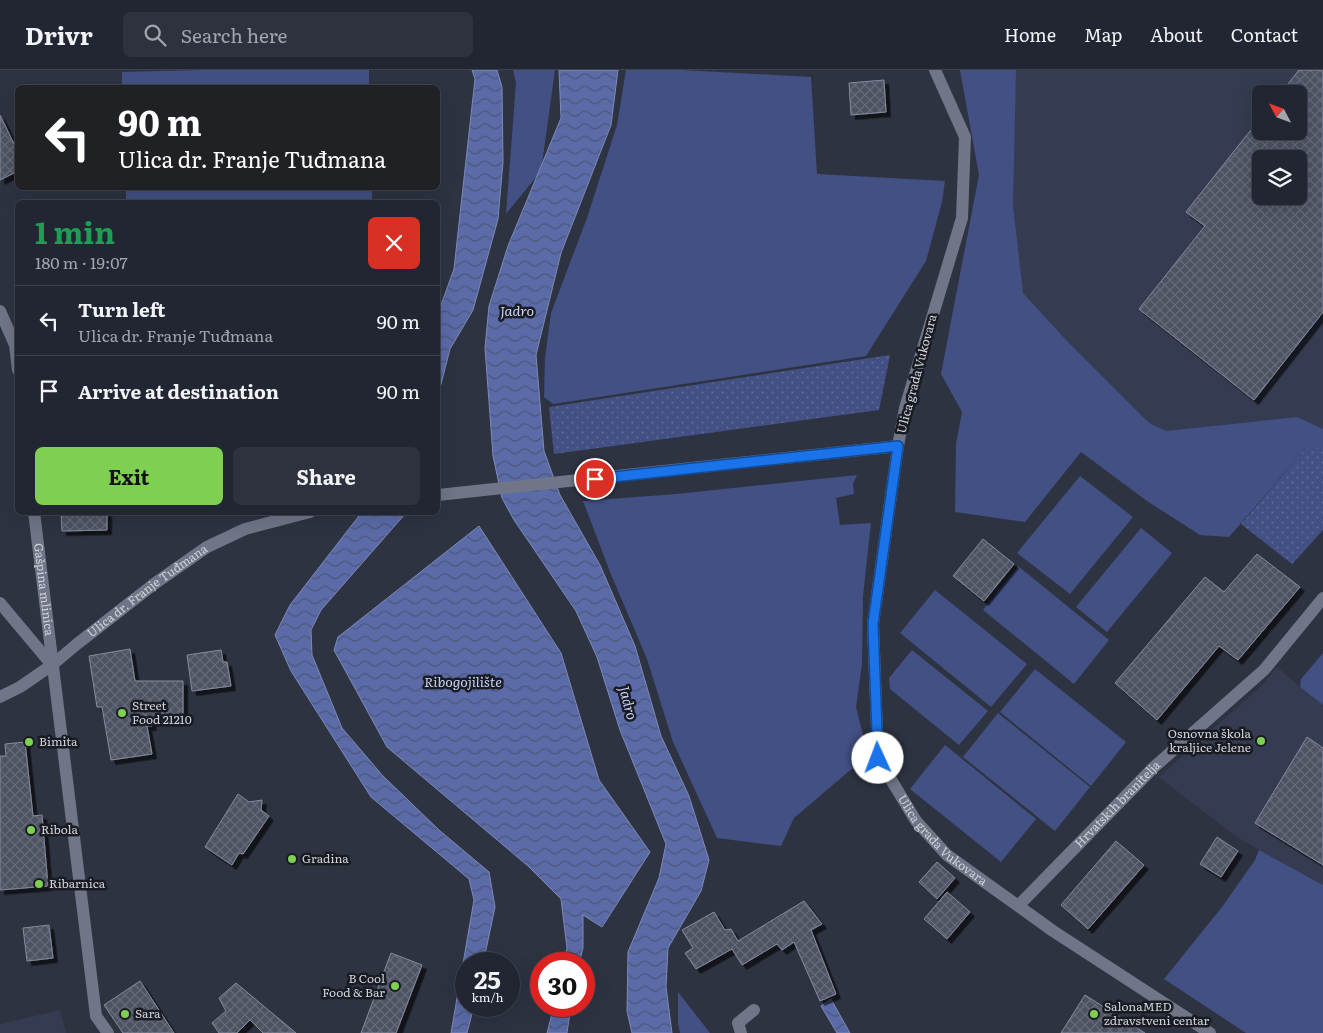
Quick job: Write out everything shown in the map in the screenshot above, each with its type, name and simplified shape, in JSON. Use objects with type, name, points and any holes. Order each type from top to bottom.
[{"type":"street","name":"Ulica grada Vukovara","points":[[935,70],[965,137],[962,218],[906,408],[898,446],[873,624],[878,758],[916,821],[947,855],[1053,931],[1210,1033]]},
{"type":"street","points":[[0,311],[15,345]]},
{"type":"street","points":[[440,495],[898,446]]},
{"type":"street","name":"Gašpina mlinica","points":[[34,515],[96,1016],[108,1033]]},
{"type":"street","name":"Ulica dr. Franje Tuđmana","points":[[0,697],[20,687],[52,665],[154,584],[207,547],[244,530],[299,515]]},
{"type":"street","name":"Hrvatskih branitelja","points":[[1019,905],[1153,768],[1264,670],[1323,598]]},
{"type":"street","points":[[0,603],[52,665]]},
{"type":"street","points":[[741,1033],[738,1023],[754,1010]]},
{"type":"shaded area","points":[[369,70],[369,85],[122,85],[122,72]]},
{"type":"shaded area","points":[[513,70],[555,70],[541,171],[506,214],[516,83]]},
{"type":"shaded area","points":[[626,70],[682,70],[811,77],[817,174],[945,181],[942,202],[926,261],[866,356],[553,404],[544,397],[545,358],[551,313],[587,218],[617,125]]},
{"type":"shaded area","points":[[960,70],[1323,70],[1323,430],[1214,519],[950,326],[979,175]]},
{"type":"shaded area","points":[[960,70],[1016,70],[1013,205],[1023,293],[1067,341],[1149,423],[1166,431],[1297,417],[1323,429],[1323,448],[1306,448],[1229,537],[1200,535],[1147,501],[1081,452],[1025,522],[955,512],[956,444],[962,412],[941,374],[979,175]]},
{"type":"shaded area","points":[[126,190],[372,190],[372,200],[126,200]]},
{"type":"shaded area","points":[[890,355],[879,410],[554,454],[549,407]]},
{"type":"shaded area","points":[[1306,448],[1323,448],[1323,530],[1292,564],[1241,524]]},
{"type":"shaded area","points":[[857,475],[853,484],[854,494],[836,498],[840,525],[871,523],[863,596],[862,664],[856,707],[868,755],[794,818],[781,846],[717,838],[673,742],[647,659],[610,572],[583,501],[676,494]]},
{"type":"shaded area","points":[[1080,476],[1133,517],[1070,594],[1017,553]]},
{"type":"shaded area","points":[[1141,528],[1172,553],[1107,632],[1076,607]]},
{"type":"shaded area","points":[[1018,566],[1109,640],[1074,684],[983,610]]},
{"type":"shaded area","points":[[935,590],[1027,664],[991,707],[900,633]]},
{"type":"shaded area","points":[[912,650],[988,711],[959,745],[890,689],[889,678]]},
{"type":"shaded area","points":[[1323,653],[1323,705],[1300,687],[1301,679]]},
{"type":"shaded area","name":"Osnovna škola kraljice Jelene","points":[[1277,667],[1323,705],[1323,885],[1236,837],[1159,777],[1261,686]]},
{"type":"shaded area","points":[[1035,669],[1126,742],[1091,786],[1000,712]]},
{"type":"shaded area","points":[[998,713],[1090,787],[1055,831],[963,757]]},
{"type":"shaded area","points":[[945,745],[1036,819],[1001,862],[910,789]]},
{"type":"shaded area","points":[[1259,850],[1323,885],[1323,1033],[1246,1033],[1164,979],[1222,907],[1255,860]]},
{"type":"shaded area","points":[[678,992],[710,1033],[680,1033],[678,1023]]},
{"type":"shaded area","points":[[60,1010],[66,1033],[0,1033],[0,1024]]},
{"type":"water","points":[[472,70],[497,70],[502,87],[503,162],[498,219],[473,310],[450,349],[440,388],[440,306],[454,269],[475,79]]},
{"type":"water","name":"Jadro","points":[[559,70],[618,70],[611,125],[561,253],[536,355],[544,451],[560,495],[600,565],[635,646],[661,736],[689,796],[709,860],[701,891],[668,948],[666,987],[672,1033],[632,1033],[627,1011],[628,952],[659,878],[666,844],[620,730],[597,657],[576,611],[514,520],[502,498],[493,456],[485,348],[489,306],[508,246],[561,118]]},
{"type":"water","points":[[360,515],[404,515],[321,610],[311,630],[312,655],[342,728],[383,776],[439,830],[489,872],[495,907],[486,952],[465,952],[474,900],[469,879],[371,797],[291,671],[275,635],[290,605]]},
{"type":"water","name":"Ribogojilište","points":[[479,526],[561,653],[599,780],[650,852],[602,927],[583,915],[582,952],[566,952],[561,899],[528,866],[387,747],[334,650],[338,637]]},
{"type":"water","points":[[831,999],[850,1033],[837,1033],[821,1006]]},
{"type":"water","points":[[455,1010],[455,1017],[471,1017],[467,1033],[451,1033]]},
{"type":"water","points":[[551,1017],[569,1017],[567,1033],[547,1033]]},
{"type":"building","points":[[1299,70],[1323,70],[1323,312],[1254,400],[1139,309],[1205,226],[1186,212],[1250,131],[1252,131],[1252,140],[1308,140],[1308,85],[1287,85]]},
{"type":"building","points":[[884,80],[886,112],[851,115],[849,83]]},
{"type":"building","points":[[0,115],[15,146],[15,172],[0,180]]},
{"type":"building","points":[[61,515],[107,515],[107,530],[62,531]]},
{"type":"building","points":[[983,539],[1014,564],[984,601],[953,576]]},
{"type":"building","points":[[1257,554],[1300,587],[1238,660],[1219,646],[1157,720],[1115,683],[1205,577],[1224,592]]},
{"type":"building","points":[[130,649],[135,681],[183,681],[183,721],[151,721],[152,726],[147,726],[152,754],[111,760],[102,707],[97,707],[89,656]]},
{"type":"building","points":[[221,650],[223,662],[227,662],[231,686],[192,691],[187,655]]},
{"type":"building","points":[[1307,737],[1323,748],[1323,865],[1255,823]]},
{"type":"building","points":[[25,742],[33,816],[42,815],[48,886],[0,890],[0,756],[6,756],[5,744]]},
{"type":"building","points":[[238,794],[249,802],[262,800],[261,810],[269,816],[243,854],[239,853],[232,865],[205,847]]},
{"type":"building","points":[[1217,837],[1238,851],[1221,877],[1200,864]]},
{"type":"building","points":[[1116,841],[1144,865],[1088,929],[1061,905]]},
{"type":"building","points":[[937,862],[955,878],[937,899],[919,882]]},
{"type":"building","points":[[947,892],[970,912],[947,939],[924,919]]},
{"type":"building","points":[[804,901],[822,924],[811,930],[836,994],[820,1001],[794,942],[782,950],[777,944],[742,965],[732,949],[696,969],[685,953],[693,948],[682,930],[714,912],[725,930],[731,929],[738,941]]},
{"type":"building","points":[[49,925],[53,958],[27,961],[23,928]]},
{"type":"building","points":[[391,953],[422,965],[396,1033],[361,1033]]},
{"type":"building","points":[[140,981],[174,1033],[123,1033],[104,1005]]},
{"type":"building","points":[[236,983],[296,1033],[263,1033],[250,1020],[237,1033],[219,1033],[212,1023],[226,1011],[219,998]]},
{"type":"building","name":"SalonaMED zdravstveni centar","points":[[1085,995],[1145,1033],[1061,1033]]},
{"type":"place","name":"Street Food 21210","points":[[122,713]]},
{"type":"place","name":"Osnovna škola kraljice Jelene","points":[[1261,741]]},
{"type":"place","name":"Bimita","points":[[29,742]]},
{"type":"place","name":"Ribola","points":[[31,830]]},
{"type":"place","name":"Gradina","points":[[292,859]]},
{"type":"place","name":"Ribarnica","points":[[39,884]]},
{"type":"place","name":"B Cool Food & Bar","points":[[395,986]]},
{"type":"place","name":"Sara","points":[[125,1014]]},
{"type":"place","name":"SalonaMED zdravstveni centar","points":[[1094,1014]]},
{"type":"route","points":[[595,479],[898,446],[873,624],[878,758]]}]
